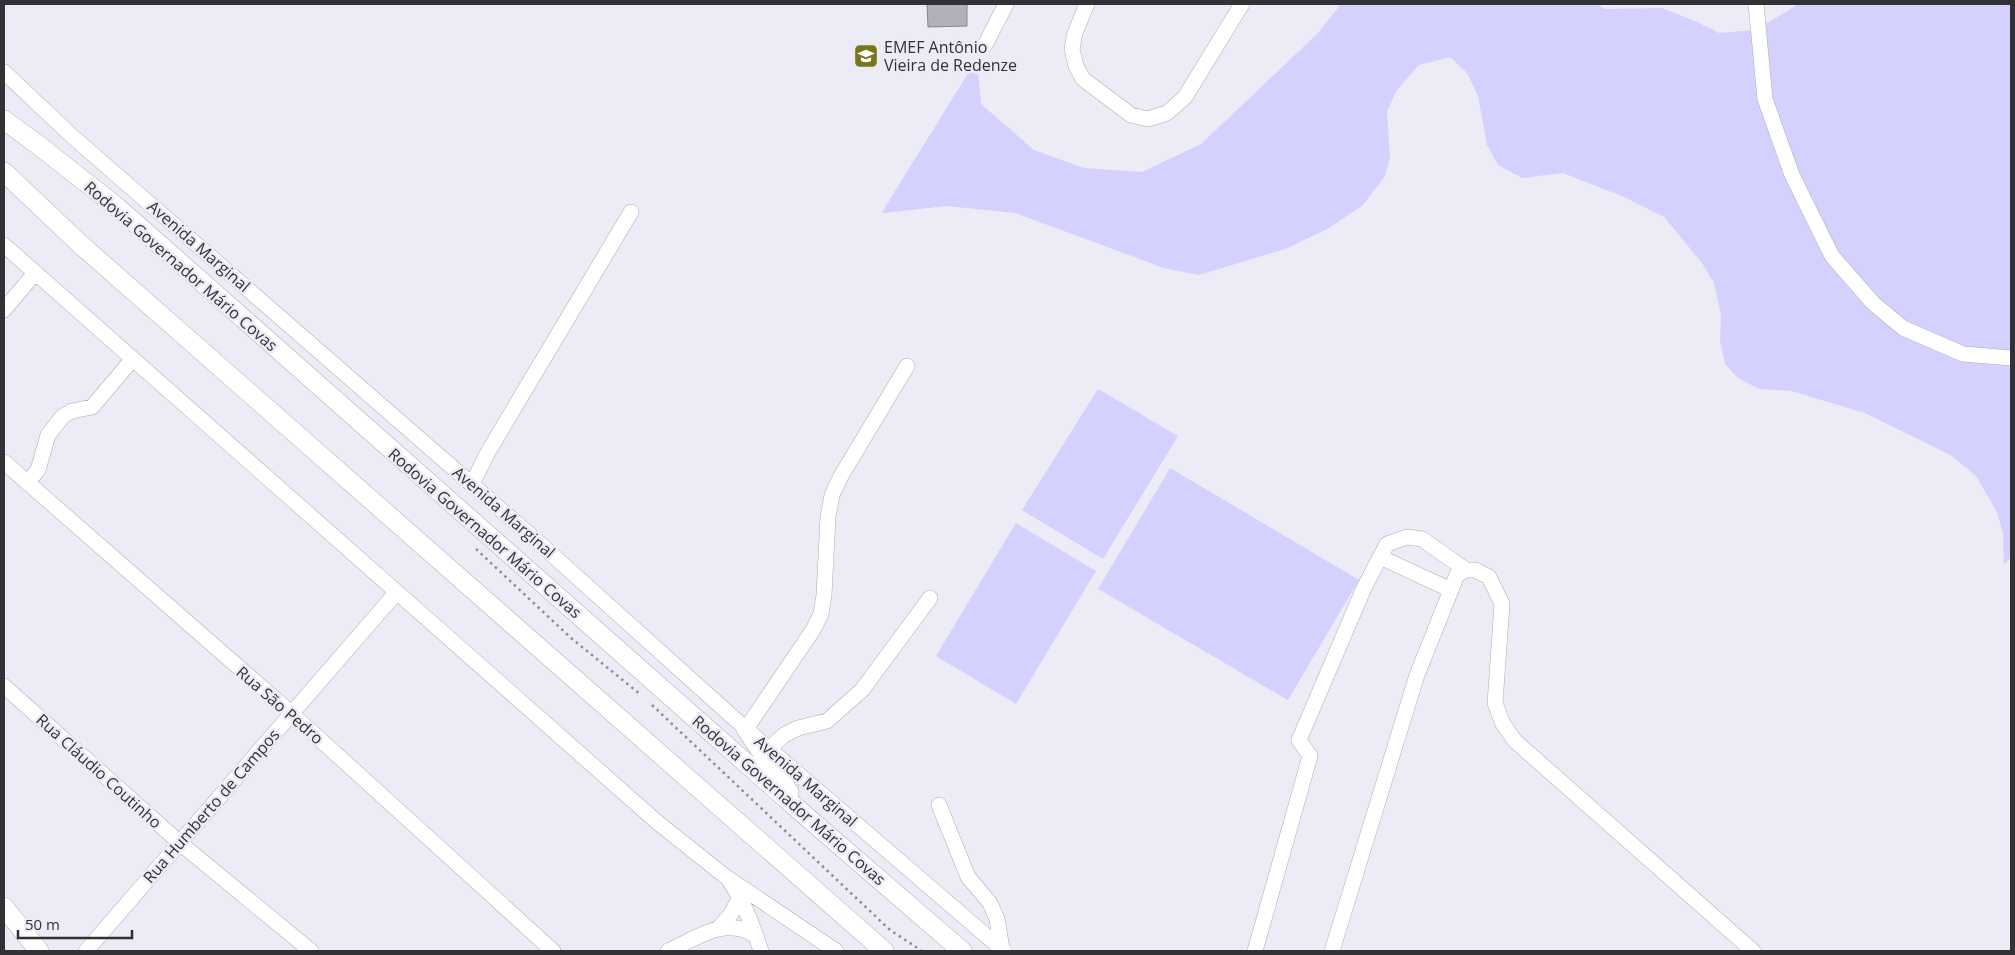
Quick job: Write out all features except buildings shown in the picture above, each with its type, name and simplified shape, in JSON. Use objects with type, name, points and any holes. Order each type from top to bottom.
[{"type":"main road","name":"Rodovia Governador Mário Covas","points":[[4,120],[124,214],[807,817],[962,951]]},
{"type":"main road","points":[[4,172],[80,244],[884,951]]},
{"type":"main road","points":[[746,729],[807,817]]},
{"type":"main road","points":[[4,906],[39,951]]},
{"type":"street","points":[[985,45],[1006,4]]},
{"type":"street","points":[[1087,4],[1075,33],[1072,49],[1076,66],[1083,79],[1131,115],[1148,119],[1167,113],[1185,97],[1242,4]]},
{"type":"street","points":[[1756,4],[1765,99],[1792,175],[1832,256],[1873,303],[1903,328],[1963,354],[2011,358]]},
{"type":"street","name":"Avenida Marginal","points":[[4,72],[73,137],[472,484],[746,729],[1003,950]]},
{"type":"street","points":[[472,484],[488,452],[631,212]]},
{"type":"street","points":[[4,245],[657,822],[726,877],[836,951]]},
{"type":"street","points":[[4,310],[36,273]]},
{"type":"street","points":[[26,483],[38,470],[48,435],[58,421],[72,411],[92,407],[132,360]]},
{"type":"street","points":[[746,729],[822,614],[828,517],[832,495],[841,476],[907,366]]},
{"type":"street","name":"Rua São Pedro","points":[[4,462],[292,714],[553,951]]},
{"type":"street","points":[[1255,951],[1310,756],[1299,740],[1364,588],[1387,544],[1407,536],[1422,539],[1466,570]]},
{"type":"street","points":[[1380,557],[1450,590]]},
{"type":"street","points":[[1332,951],[1417,674],[1457,575],[1466,570],[1475,570],[1489,577],[1502,604],[1495,703],[1503,724],[1515,741],[1753,951]]},
{"type":"street","name":"Rua Humberto de Campos","points":[[86,951],[396,593]]},
{"type":"street","points":[[769,749],[784,734],[827,720],[862,690],[930,598]]},
{"type":"street","name":"Rua Cláudio Coutinho","points":[[4,686],[180,843],[311,951]]},
{"type":"street","points":[[939,805],[968,876],[990,903],[997,919],[1003,950]]},
{"type":"street","points":[[726,877],[740,897],[761,951]]},
{"type":"street","points":[[719,928],[731,914],[740,897]]},
{"type":"street","points":[[668,951],[719,928],[740,927],[755,935]]},
{"type":"shaded area","points":[[1341,4],[1597,4],[1604,9],[1662,8],[1719,33],[1755,30],[1799,4],[2011,4],[2011,557],[2004,565],[2003,533],[1997,512],[1976,476],[1952,456],[1865,413],[1791,391],[1759,389],[1738,378],[1725,364],[1720,341],[1721,315],[1714,283],[1702,263],[1664,217],[1624,197],[1563,173],[1522,178],[1498,165],[1487,145],[1478,96],[1467,73],[1450,57],[1419,65],[1397,90],[1387,111],[1390,158],[1385,176],[1363,205],[1329,228],[1288,248],[1199,275],[1164,268],[1015,213],[946,206],[882,212],[977,59],[981,104],[1034,150],[1084,168],[1142,172],[1201,144],[1318,33]]},
{"type":"shaded area","points":[[1098,389],[1178,436],[1103,559],[1022,510]]},
{"type":"shaded area","points":[[1170,468],[1359,580],[1288,700],[1098,589]]},
{"type":"shaded area","points":[[1016,523],[1096,571],[1016,704],[936,656]]},
{"type":"place","name":"EMEF Antônio Vieira de Redenze","points":[[866,56]]}]
